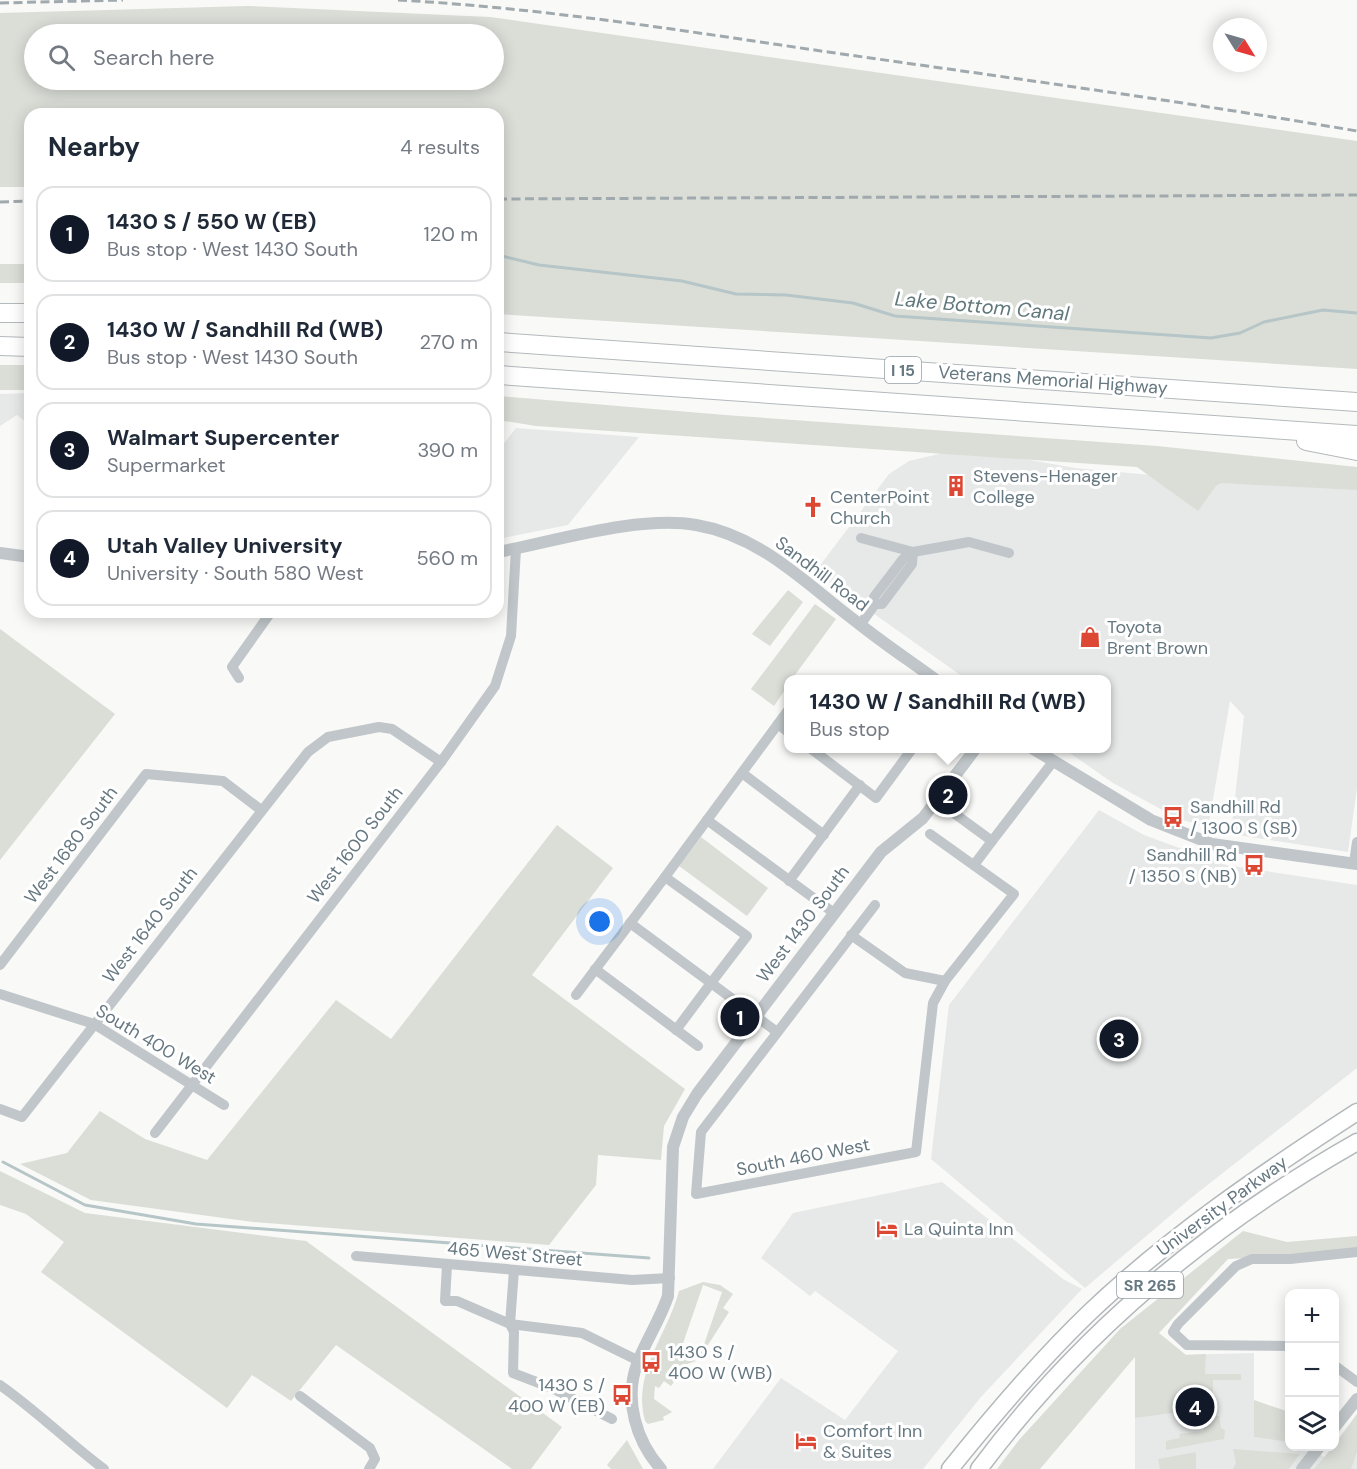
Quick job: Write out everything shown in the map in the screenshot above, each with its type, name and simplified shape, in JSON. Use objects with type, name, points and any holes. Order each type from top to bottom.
[{"type":"highway","points":[[0,313],[24,313]]},
{"type":"highway","name":"Veterans Memorial Highway","points":[[504,342],[1307,399],[1357,400]]},
{"type":"highway","points":[[0,346],[24,347]]},
{"type":"highway","name":"Veterans Memorial Highway","points":[[504,375],[1357,435]]},
{"type":"highway","points":[[1224,426],[1357,451]]},
{"type":"main road","points":[[1324,1133],[1357,1101]]},
{"type":"main road","name":"University Parkway","points":[[950,1469],[1039,1363],[1100,1303],[1159,1252],[1324,1133],[1357,1112]]},
{"type":"main road","points":[[1296,1177],[1328,1144],[1357,1126]]},
{"type":"main road","name":"University Parkway","points":[[979,1469],[1047,1384],[1119,1312],[1177,1264],[1296,1177],[1357,1142]]},
{"type":"street","name":"Sandhill Road","points":[[504,551],[655,524],[695,525],[746,541],[782,562],[860,625],[929,675]]},
{"type":"street","points":[[861,537],[912,552],[969,542],[1009,553]]},
{"type":"street","name":"West 1600 South","points":[[155,1133],[441,762],[495,686],[511,636],[516,549]]},
{"type":"street","points":[[860,625],[875,604],[874,597],[903,559],[912,552]]},
{"type":"street","points":[[0,553],[24,556]]},
{"type":"street","points":[[238,678],[232,667],[267,618]]},
{"type":"street","points":[[576,995],[784,716]]},
{"type":"street","points":[[778,724],[784,729]]},
{"type":"street","name":"West 1640 South","points":[[0,1109],[22,1118],[308,752],[328,737],[379,727],[392,729],[441,762]]},
{"type":"street","points":[[817,753],[876,798],[909,753]]},
{"type":"street","name":"West 1430 South","points":[[661,1469],[640,1437],[634,1416],[633,1379],[639,1361],[662,1314],[670,1278],[673,1147],[676,1134],[697,1094],[880,852],[923,818],[972,753]]},
{"type":"street","points":[[1039,753],[1151,820],[1212,844],[1356,863],[1357,842]]},
{"type":"street","points":[[974,865],[1052,763]]},
{"type":"street","points":[[742,773],[824,835]]},
{"type":"street","name":"West 1680 South","points":[[0,965],[146,774],[223,781],[261,810]]},
{"type":"street","points":[[789,881],[860,786]]},
{"type":"street","points":[[951,811],[992,841]]},
{"type":"street","points":[[707,820],[834,913]]},
{"type":"street","points":[[851,935],[905,973],[945,981],[1014,894],[930,834]]},
{"type":"street","points":[[665,877],[747,936],[676,1030]]},
{"type":"street","points":[[630,923],[777,1032],[875,904]]},
{"type":"street","points":[[595,969],[698,1046]]},
{"type":"street","name":"South 460 West","points":[[777,1032],[701,1132],[696,1194],[916,1152],[933,1003],[945,981]]},
{"type":"street","name":"South 400 West","points":[[0,994],[94,1024],[224,1105]]},
{"type":"street","points":[[1285,1346],[1187,1345],[1173,1332],[1178,1324],[1210,1295],[1236,1266],[1252,1259],[1290,1260],[1357,1252]]},
{"type":"street","name":"465 West Street","points":[[356,1256],[632,1280],[670,1278]]},
{"type":"street","points":[[447,1265],[445,1301],[457,1301],[501,1318],[510,1324],[582,1333],[639,1361]]},
{"type":"street","points":[[514,1270],[510,1324],[514,1332],[513,1373],[552,1388],[612,1419]]},
{"type":"street","points":[[1339,1368],[1357,1382]]},
{"type":"street","points":[[0,1385],[45,1417],[69,1443],[104,1469]]},
{"type":"street","points":[[300,1396],[370,1448],[375,1459],[369,1469]]},
{"type":"street","points":[[1339,1423],[1357,1399]]},
{"type":"street","points":[[1302,1469],[1316,1451]]},
{"type":"shaded area","points":[[248,6],[490,17],[1357,141],[1357,369],[504,314],[504,108],[24,108],[24,187],[0,187],[0,13]]},
{"type":"shaded area","points":[[0,264],[24,264],[24,283],[0,283]]},
{"type":"shaded area","points":[[0,365],[24,365],[24,390],[0,390]]},
{"type":"shaded area","points":[[24,393],[24,420],[17,415],[0,426],[0,394]]},
{"type":"shaded area","points":[[504,397],[1157,446],[1357,467],[1357,490],[1221,483],[1216,486],[1198,511],[1137,467],[536,426],[504,421]]},
{"type":"shaded area","points":[[516,428],[639,437],[568,525],[504,538],[504,443]]},
{"type":"shaded area","points":[[943,453],[1008,456],[1075,468],[1195,479],[1357,488],[1357,788],[1348,852],[1231,834],[1244,716],[1230,701],[1208,828],[1177,818],[1113,783],[1070,753],[1111,753],[1111,675],[960,675],[815,572],[889,474],[909,461]]},
{"type":"shaded area","points":[[788,590],[803,602],[770,646],[752,634]]},
{"type":"shaded area","points":[[815,604],[836,619],[795,675],[784,675],[784,691],[774,706],[751,689]]},
{"type":"shaded area","points":[[0,629],[115,714],[0,860]]},
{"type":"shaded area","points":[[1099,810],[1144,835],[1226,865],[1357,885],[1357,1068],[1191,1198],[1085,1288],[931,1159],[949,1005]]},
{"type":"shaded area","points":[[557,825],[613,868],[532,975],[685,1089],[664,1126],[661,1160],[598,1155],[596,1185],[549,1245],[253,1222],[91,1200],[20,1164],[67,1153],[100,1111],[145,1139],[207,1160],[336,1000],[391,1039]]},
{"type":"shaded area","points":[[701,837],[768,888],[747,916],[679,866]]},
{"type":"shaded area","points":[[0,1171],[85,1213],[306,1241],[562,1427],[531,1469],[512,1469],[336,1345],[291,1401],[252,1375],[227,1408],[41,1272],[64,1242],[26,1214],[0,1205]]},
{"type":"shaded area","points":[[942,1182],[1063,1279],[1082,1289],[981,1397],[923,1469],[713,1469],[781,1378],[845,1420],[898,1351],[815,1291],[810,1296],[761,1258],[793,1213]]},
{"type":"shaded area","points":[[1243,1231],[1287,1242],[1357,1236],[1357,1252],[1228,1259],[1159,1333],[1186,1355],[1206,1354],[1205,1374],[1241,1374],[1241,1380],[1213,1380],[1213,1416],[1219,1416],[1221,1428],[1225,1430],[1224,1439],[1166,1450],[1166,1441],[1180,1438],[1179,1434],[1204,1431],[1202,1409],[1135,1418],[1135,1357],[1040,1469],[997,1469],[1019,1440],[1120,1329]]},
{"type":"shaded area","points":[[703,1282],[720,1285],[733,1294],[723,1308],[729,1312],[699,1359],[722,1292],[703,1285],[679,1355],[696,1361],[687,1364],[671,1386],[664,1381],[659,1388],[655,1386],[654,1399],[672,1412],[663,1417],[664,1420],[648,1424],[645,1421],[642,1403],[647,1370],[679,1291]]},
{"type":"shaded area","points":[[1254,1353],[1254,1437],[1285,1441],[1285,1451],[1316,1451],[1324,1457],[1329,1451],[1339,1451],[1339,1437],[1357,1414],[1357,1469],[1135,1469],[1135,1356]]},
{"type":"shaded area","points":[[1254,1400],[1285,1411],[1285,1441],[1254,1437]]},
{"type":"shaded area","points":[[1357,1414],[1357,1452],[1351,1469],[1314,1469],[1330,1451],[1339,1451],[1339,1439]]},
{"type":"shaded area","points":[[627,1440],[643,1469],[611,1469],[607,1465]]},
{"type":"shaded area","points":[[1233,1449],[1300,1454],[1289,1469],[1233,1469],[1236,1463]]},
{"type":"shaded area","points":[[1196,1452],[1196,1469],[1160,1469],[1158,1459]]},
{"type":"waterway","name":"Lake Bottom Canal","points":[[504,256],[539,265],[682,281],[736,294],[786,295],[853,303],[895,316],[1211,338],[1240,333],[1264,322],[1323,310],[1357,313]]},
{"type":"waterway","points":[[3,1162],[85,1205],[196,1224],[649,1258]]},
{"type":"railway","points":[[0,3],[123,0]]},
{"type":"railway","points":[[398,0],[560,14],[667,28],[1159,99],[1357,131]]},
{"type":"railway","points":[[504,199],[1357,195]]},
{"type":"railway","points":[[0,202],[24,201]]},
{"type":"place","name":"Stevens-Henager College","points":[[956,486]]},
{"type":"place","name":"CenterPoint Church","points":[[813,507]]},
{"type":"place","name":"Toyota Brent Brown","points":[[1090,637]]},
{"type":"place","name":"1430 W / Sandhill Rd (WB)","points":[[948,795]]},
{"type":"place","name":"Sandhill Rd / 1300 S (SB)","points":[[1173,817]]},
{"type":"place","name":"Sandhill Rd / 1350 S (NB)","points":[[1254,865]]},
{"type":"place","name":"1430 S / 550 W (EB)","points":[[740,1017]]},
{"type":"place","name":"Walmart Supercenter","points":[[1119,1039]]},
{"type":"place","name":"La Quinta Inn","points":[[887,1229]]},
{"type":"place","name":"1430 S / 400 W (WB)","points":[[651,1362]]},
{"type":"place","name":"1430 S / 400 W (EB)","points":[[622,1395]]},
{"type":"place","name":"Utah Valley University","points":[[1195,1407]]},
{"type":"place","name":"Comfort Inn & Suites","points":[[806,1441]]}]
